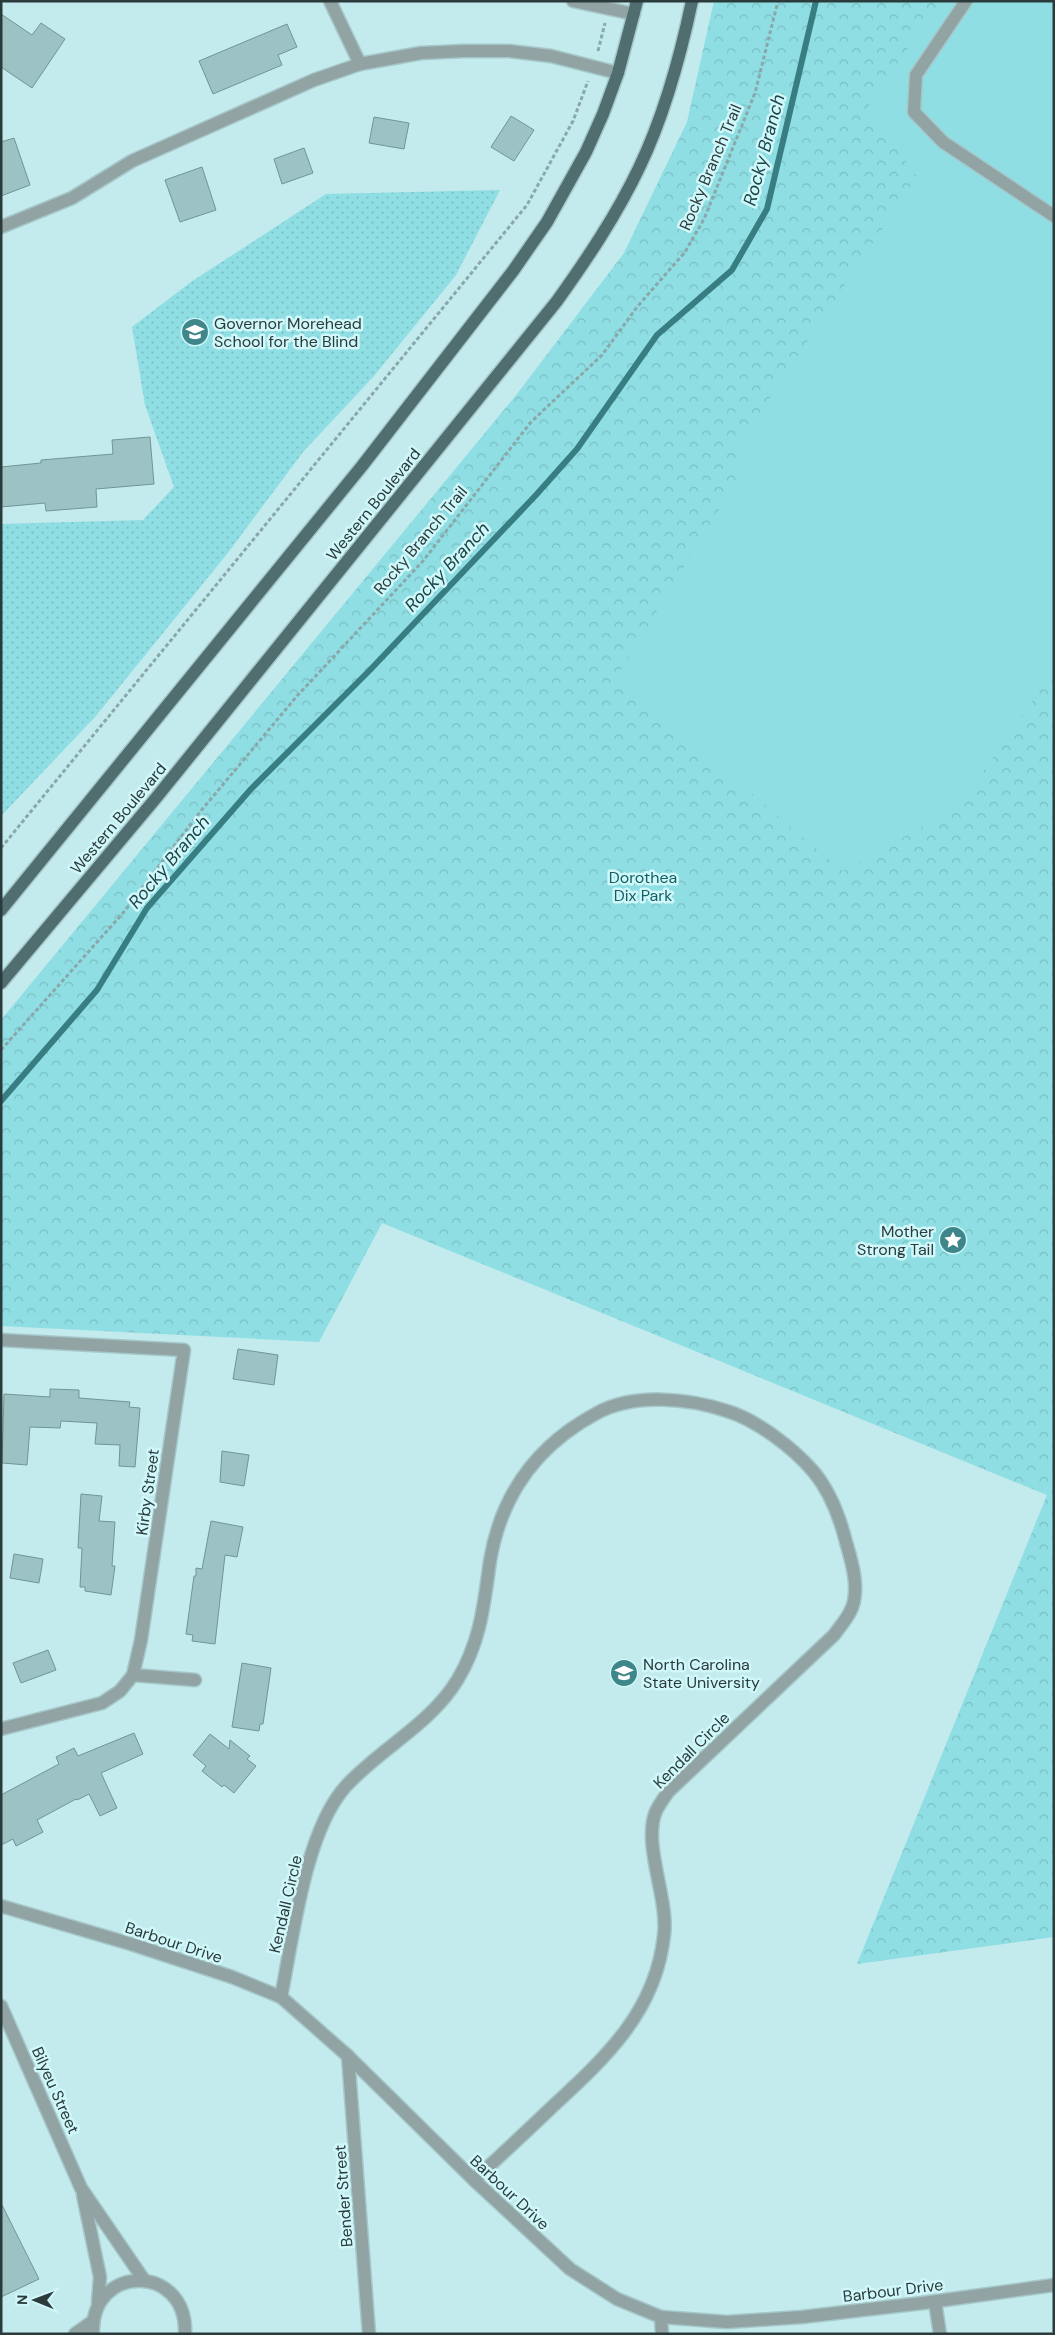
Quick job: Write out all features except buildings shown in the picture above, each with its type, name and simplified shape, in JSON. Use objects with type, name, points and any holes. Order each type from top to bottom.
[{"type":"main road","name":"Western Boulevard","points":[[1,983],[156,798],[557,302],[599,241],[640,167],[661,114],[674,74],[692,1]]},
{"type":"main road","name":"Western Boulevard","points":[[1,910],[362,466],[513,271],[547,222],[586,152],[618,73],[636,7]]},
{"type":"street","points":[[330,1],[360,64]]},
{"type":"street","points":[[573,1],[636,7]]},
{"type":"street","points":[[966,1],[916,75],[914,112],[943,142],[1054,216]]},
{"type":"street","points":[[1,227],[72,198],[132,161],[314,80],[360,64],[421,53],[509,51],[551,56],[618,73]]},
{"type":"street","name":"Kirby Street","points":[[1,1340],[184,1350],[141,1640],[133,1675],[120,1692],[102,1703],[1,1729]]},
{"type":"street","name":"Kendall Circle","points":[[281,1997],[305,1871],[331,1809],[345,1787],[426,1718],[458,1680],[479,1632],[498,1527],[509,1498],[521,1477],[538,1458],[557,1441],[597,1413],[619,1405],[642,1401],[698,1404],[729,1411],[778,1439],[797,1455],[815,1473],[842,1524],[852,1560],[855,1593],[851,1611],[834,1635],[668,1792],[656,1812],[652,1832],[664,1911],[665,1934],[659,1962],[644,2002],[617,2045],[474,2180]]},
{"type":"street","points":[[133,1675],[195,1680]]},
{"type":"street","name":"Barbour Drive","points":[[1,1906],[131,1944],[232,1977],[281,1997],[348,2056],[474,2180],[564,2263],[587,2282],[617,2299],[661,2317],[726,2322],[802,2317],[935,2302],[1054,2285]]},
{"type":"street","name":"Bilyeu Street","points":[[1,2006],[81,2188],[144,2280]]},
{"type":"street","name":"Bender Street","points":[[348,2056],[369,2334]]},
{"type":"street","name":"Bilyeu Street","points":[[81,2188],[100,2277],[93,2328]]},
{"type":"street","points":[[97,2305],[106,2293],[117,2285],[130,2280],[144,2280],[159,2284],[172,2293],[183,2313],[185,2334]]},
{"type":"street","points":[[935,2302],[940,2334]]},
{"type":"street","points":[[661,2317],[662,2334]]},
{"type":"street","points":[[75,2334],[93,2328]]},
{"type":"path","name":"Rocky Branch Trail","points":[[1,1050],[123,913],[200,812],[297,696],[423,561],[531,422],[602,355],[637,308],[685,252],[708,210],[754,93],[778,1]]},
{"type":"path","points":[[598,50],[605,24]]},
{"type":"path","points":[[1,848],[527,205],[573,121],[587,83]]},
{"type":"green space","name":"Dorothea Dix Park","points":[[714,1],[1054,1],[1054,1937],[857,1964],[1047,1495],[382,1223],[319,1342],[1,1326],[1,1020],[517,394],[624,253],[687,122]]},
{"type":"green space","points":[[940,1],[1054,1],[1054,670],[960,805],[843,871],[616,678],[739,477],[739,444],[917,177],[867,108]]},
{"type":"green space","points":[[500,190],[456,275],[374,376],[303,452],[227,554],[95,717],[1,816],[1,524],[143,520],[174,487],[145,405],[132,327],[191,282],[326,194]]},
{"type":"waterway","name":"Rocky Branch","points":[[1,1101],[97,990],[147,908],[251,789],[370,670],[536,495],[577,449],[657,335],[732,270],[767,209],[816,1]]},
{"type":"place","name":"Governor Morehead School for the Blind","points":[[195,332]]},
{"type":"place","name":"Mother Strong Tail","points":[[953,1240]]},
{"type":"place","name":"North Carolina State University","points":[[624,1673]]}]
